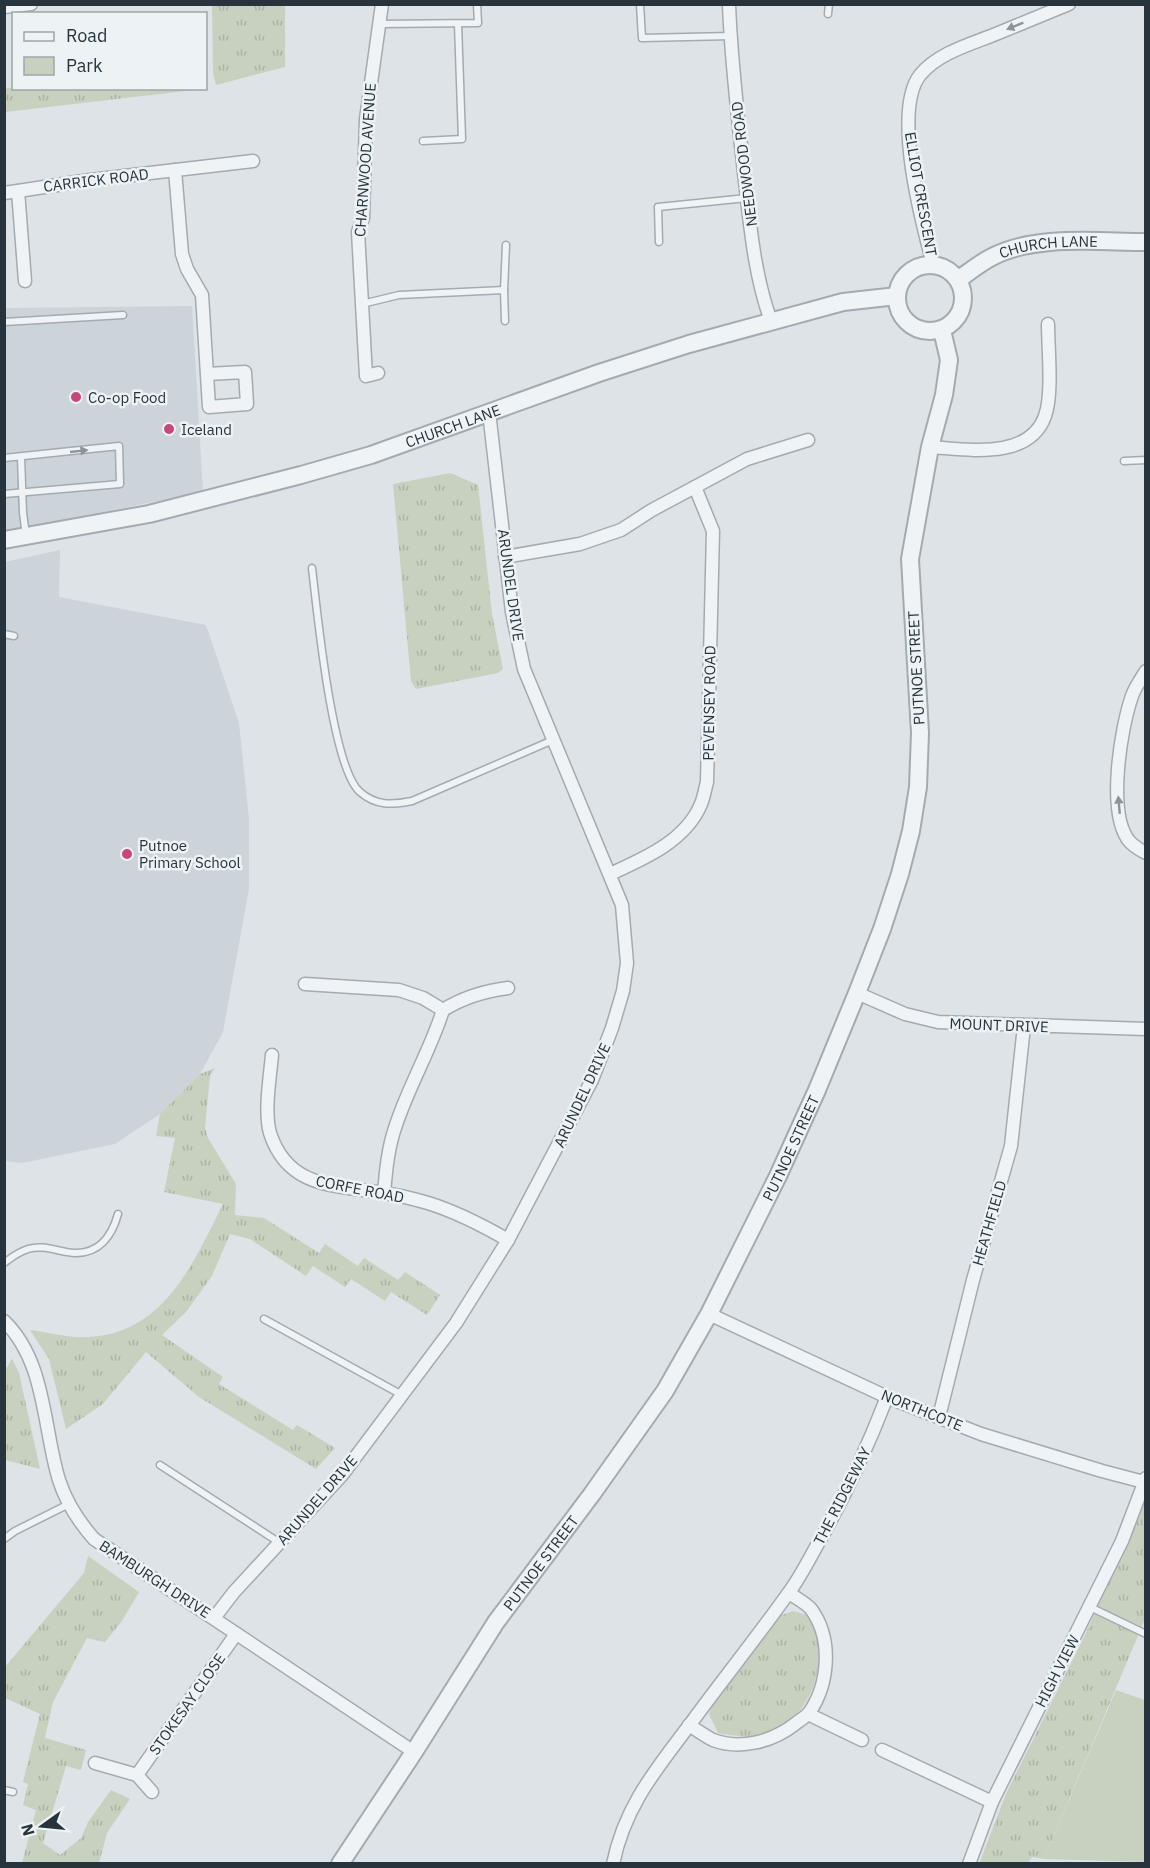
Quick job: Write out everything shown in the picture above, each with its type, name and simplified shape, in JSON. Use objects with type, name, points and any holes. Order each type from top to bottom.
[{"type":"street","points":[[4,7],[31,4]]},
{"type":"street","name":"CHARNWOOD AVENUE","points":[[378,373],[366,376],[358,232],[363,218],[366,119],[382,4]]},
{"type":"street","name":"NEEDWOOD ROAD","points":[[729,4],[730,36],[747,198],[761,295],[771,321]]},
{"type":"street","name":"ELLIOT CRESCENT","points":[[933,264],[924,231],[909,142],[909,111],[912,93],[919,76],[934,63],[954,51],[1069,4]]},
{"type":"street","name":"CARRICK ROAD","points":[[4,193],[253,161]]},
{"type":"street","points":[[175,170],[182,254],[202,295],[207,374]]},
{"type":"street","points":[[18,191],[25,281]]},
{"type":"street","name":"CHURCH LANE","points":[[959,279],[991,257],[1040,242],[1146,242]]},
{"type":"street","points":[[933,264],[948,269],[959,279],[965,297],[958,318],[942,330],[927,332],[912,327],[900,314],[897,296],[901,282],[914,269],[933,264]]},
{"type":"street","name":"CHURCH LANE","points":[[4,540],[149,514],[302,476],[371,455],[599,373],[771,321],[843,302],[897,296]]},
{"type":"street","points":[[930,447],[985,450],[1023,443],[1035,432],[1045,417],[1048,398],[1048,324]]},
{"type":"street","name":"PUTNOE STREET","points":[[340,1863],[414,1752],[496,1622],[592,1494],[665,1391],[709,1314],[778,1176],[857,993],[900,874],[911,831],[918,787],[920,733],[910,559],[930,447],[944,394],[949,360],[942,330]]},
{"type":"street","name":"ARUNDEL DRIVE","points":[[214,1618],[234,1592],[342,1474],[456,1323],[508,1240],[592,1080],[623,991],[627,963],[622,905],[525,669],[512,612],[489,412]]},
{"type":"street","points":[[506,557],[580,544],[621,530],[747,459],[808,440]]},
{"type":"street","name":"PEVENSEY ROAD","points":[[610,874],[667,844],[687,827],[700,806],[707,782],[713,531],[695,487]]},
{"type":"street","points":[[1146,671],[1133,693],[1123,727],[1118,754],[1118,800],[1121,824],[1129,842],[1146,853]]},
{"type":"street","points":[[305,984],[399,990],[423,998],[443,1010]]},
{"type":"street","points":[[384,1193],[387,1160],[395,1127],[436,1032],[443,1010],[461,999],[487,990],[508,988]]},
{"type":"street","name":"MOUNT DRIVE","points":[[857,993],[905,1014],[938,1022],[1146,1029]]},
{"type":"street","name":"HEATHFIELD","points":[[939,1417],[973,1280],[1011,1146],[1024,1026]]},
{"type":"street","name":"CORFE ROAD","points":[[272,1055],[268,1105],[269,1131],[278,1152],[295,1171],[310,1180],[338,1187],[384,1193],[428,1203],[472,1220],[508,1240]]},
{"type":"street","name":"NORTHCOTE","points":[[709,1314],[887,1397],[981,1434],[1145,1480]]},
{"type":"street","name":"BAMBURGH DRIVE","points":[[4,1321],[24,1347],[36,1374],[59,1481],[69,1504],[94,1539],[414,1752]]},
{"type":"street","name":"THE RIDGEWAY","points":[[613,1863],[618,1840],[639,1794],[661,1761],[789,1593],[839,1506],[872,1438],[887,1397]]},
{"type":"street","name":"HIGH VIEW","points":[[969,1863],[992,1802],[1122,1541],[1145,1480]]},
{"type":"street","points":[[689,1725],[713,1740],[743,1744],[769,1740],[808,1714],[822,1686],[826,1660],[824,1636],[810,1609],[789,1593]]},
{"type":"street","name":"STOKESAY CLOSE","points":[[137,1775],[236,1634]]},
{"type":"street","points":[[808,1714],[862,1740]]},
{"type":"street","points":[[882,1750],[992,1802]]},
{"type":"street","points":[[95,1763],[137,1775],[152,1792]]},
{"type":"lane","points":[[379,24],[478,23],[477,4]]},
{"type":"lane","points":[[640,4],[642,38],[730,36]]},
{"type":"lane","points":[[828,15],[829,4]]},
{"type":"lane","points":[[423,141],[462,139],[458,24]]},
{"type":"lane","points":[[659,242],[658,207],[747,198]]},
{"type":"lane","points":[[505,321],[506,245]]},
{"type":"lane","points":[[362,304],[399,295],[504,290]]},
{"type":"lane","points":[[4,322],[123,315]]},
{"type":"lane","points":[[4,458],[119,446],[120,484],[4,494]]},
{"type":"lane","points":[[21,457],[26,536]]},
{"type":"lane","points":[[1124,461],[1146,460]]},
{"type":"lane","points":[[312,568],[330,700],[349,776],[358,791],[374,802],[391,805],[411,801],[553,740]]},
{"type":"lane","points":[[4,634],[14,636]]},
{"type":"lane","points":[[4,1263],[15,1254],[29,1248],[48,1247],[74,1253],[90,1251],[106,1242],[114,1228],[118,1214]]},
{"type":"lane","points":[[264,1319],[402,1395]]},
{"type":"lane","points":[[160,1465],[280,1543]]},
{"type":"lane","points":[[4,1539],[15,1531],[69,1504]]},
{"type":"lane","points":[[1089,1607],[1146,1634]]},
{"type":"lane","points":[[4,1790],[13,1792]]},
{"type":"shaded area","points":[[192,306],[203,492],[5,532],[4,308]]},
{"type":"shaded area","name":"Putnoe Primary School","points":[[60,550],[59,597],[206,625],[239,723],[249,819],[249,889],[223,1032],[200,1074],[160,1114],[115,1144],[22,1163],[5,1161],[5,562]]},
{"type":"green space","points":[[212,5],[285,5],[285,67],[216,85],[213,73]]},
{"type":"green space","points":[[5,88],[12,88],[12,90],[190,90],[177,92],[5,112]]},
{"type":"green space","points":[[450,473],[478,485],[492,614],[503,669],[498,673],[416,689],[411,681],[393,484]]},
{"type":"green space","points":[[215,1068],[210,1076],[205,1128],[208,1138],[236,1184],[235,1215],[264,1218],[319,1253],[325,1244],[358,1266],[364,1258],[398,1280],[405,1272],[440,1295],[427,1315],[391,1292],[385,1301],[351,1279],[345,1287],[313,1266],[306,1276],[250,1239],[230,1234],[212,1276],[186,1312],[162,1335],[223,1377],[219,1384],[293,1430],[297,1425],[335,1448],[316,1469],[199,1397],[146,1352],[103,1404],[66,1429],[49,1359],[30,1330],[76,1337],[105,1335],[130,1327],[151,1314],[185,1275],[223,1204],[164,1192],[175,1138],[156,1136],[160,1114],[200,1074]]},
{"type":"green space","points":[[12,1359],[19,1373],[40,1469],[5,1460],[5,1370]]},
{"type":"green space","points":[[1145,1499],[1145,1619],[1044,1859],[1032,1857],[1028,1863],[979,1864],[1006,1794],[1085,1635]]},
{"type":"green space","points":[[88,1556],[139,1592],[122,1621],[105,1642],[87,1638],[53,1702],[45,1738],[86,1750],[81,1770],[66,1766],[43,1843],[60,1855],[81,1838],[88,1822],[111,1790],[130,1799],[107,1833],[99,1863],[22,1863],[36,1810],[23,1805],[28,1784],[23,1782],[40,1714],[5,1698],[5,1667],[84,1573]]},
{"type":"green space","points":[[793,1611],[807,1615],[816,1633],[819,1651],[818,1666],[809,1695],[791,1719],[765,1734],[742,1736],[718,1733],[709,1714],[715,1699],[779,1616]]},
{"type":"green space","points":[[1116,1690],[1145,1700],[1145,1862],[1044,1859]]},
{"type":"place","name":"Co-op Food","points":[[76,397]]},
{"type":"place","name":"Iceland","points":[[169,429]]},
{"type":"place","name":"Putnoe Primary School","points":[[127,854]]}]
